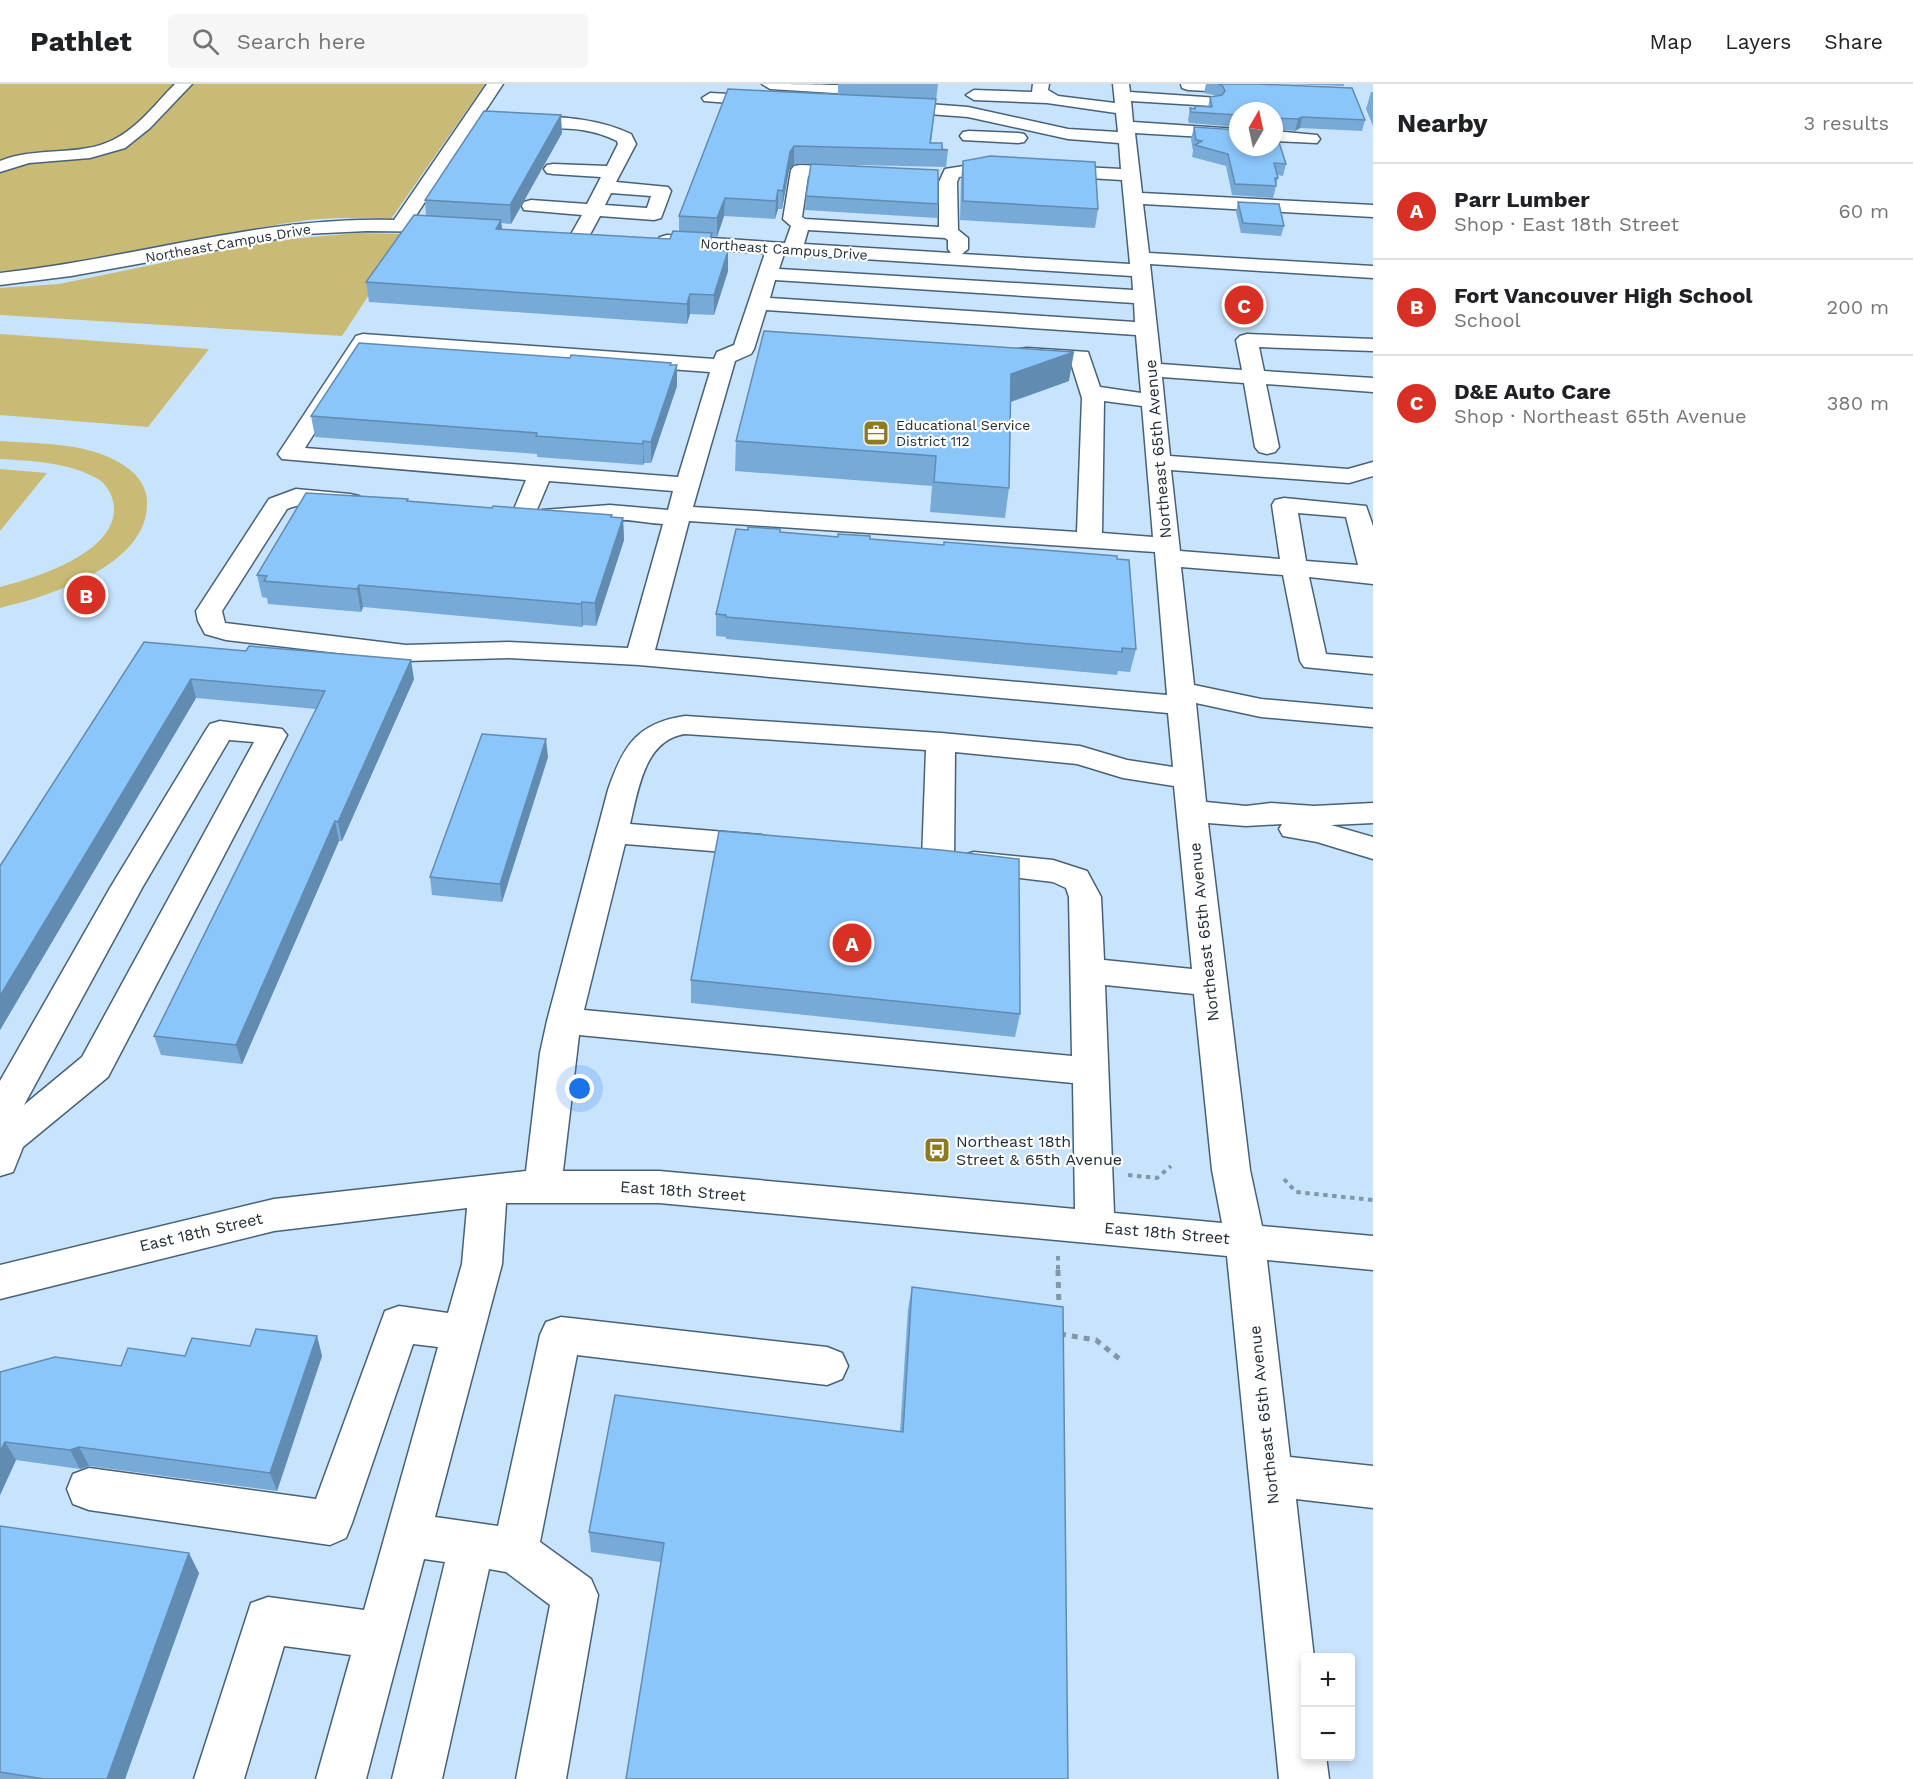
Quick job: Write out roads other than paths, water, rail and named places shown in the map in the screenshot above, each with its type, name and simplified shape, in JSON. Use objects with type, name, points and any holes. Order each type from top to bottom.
[{"type":"street","points":[[0,167],[34,157],[93,152],[120,143],[184,84]]},
{"type":"street","points":[[400,225],[495,84]]},
{"type":"street","points":[[770,84],[952,94],[1044,91],[1124,111],[1229,132]]},
{"type":"street","points":[[1171,84],[1267,89]]},
{"type":"street","points":[[710,98],[914,107],[968,112],[1068,134]]},
{"type":"street","points":[[969,136],[1030,139],[1068,134],[1124,111],[1229,102]]},
{"type":"street","name":"Northeast 65th Avenue","points":[[1124,111],[1210,982],[1231,1170],[1245,1240],[1304,1779]]},
{"type":"street","points":[[512,120],[582,123],[613,131],[625,138],[627,144],[580,236]]},
{"type":"street","points":[[1283,137],[1311,139]]},
{"type":"street","points":[[949,233],[949,177],[951,172],[988,167],[1131,175]]},
{"type":"street","points":[[553,169],[602,192]]},
{"type":"street","points":[[869,173],[800,170],[792,219],[801,224],[949,233],[958,238],[958,260]]},
{"type":"street","points":[[926,176],[949,177]]},
{"type":"street","points":[[535,200],[602,192]]},
{"type":"street","points":[[1133,198],[1373,211]]},
{"type":"street","points":[[639,657],[724,357],[743,349],[768,274],[801,224]]},
{"type":"street","name":"Northeast Campus Drive","points":[[0,279],[54,275],[284,231],[339,226],[400,225],[467,229]]},
{"type":"street","points":[[558,234],[603,237]]},
{"type":"street","name":"Northeast Campus Drive","points":[[649,240],[958,260],[1373,272]]},
{"type":"street","points":[[768,274],[1143,297]]},
{"type":"street","points":[[758,303],[1146,329]]},
{"type":"street","points":[[747,336],[771,338]]},
{"type":"street","points":[[1267,447],[1246,342],[1253,338],[1373,345]]},
{"type":"street","points":[[687,484],[290,454],[363,340],[722,366]]},
{"type":"street","points":[[1009,353],[1080,357],[1093,398],[1089,540]]},
{"type":"street","points":[[1150,370],[1373,385]]},
{"type":"street","points":[[1091,392],[1153,401]]},
{"type":"street","points":[[1159,462],[1349,476],[1373,469]]},
{"type":"street","points":[[541,473],[514,513],[573,516],[610,512],[678,515],[1089,540],[1294,568],[1373,575],[1357,512],[1284,506],[1294,568],[1314,661],[1373,666]]},
{"type":"street","points":[[379,503],[296,496],[278,504],[209,611],[210,621],[215,628],[226,632],[406,653],[509,650],[639,657],[1181,698],[1373,718]]},
{"type":"street","points":[[1181,698],[1259,692],[1373,702]]},
{"type":"street","points":[[543,1185],[558,1053],[564,1021],[612,833],[634,757],[649,740],[664,729],[695,725],[941,742],[1080,755],[1123,769],[1271,827],[1318,832],[1373,848]]},
{"type":"street","points":[[220,730],[272,735],[95,1067],[2,1133],[126,888],[220,730]]},
{"type":"street","points":[[941,742],[926,859],[1059,873],[1074,878],[1081,884],[1085,897],[1095,1226]]},
{"type":"street","points":[[1246,816],[1271,813],[1314,816],[1373,813]]},
{"type":"street","points":[[612,833],[787,847]]},
{"type":"street","points":[[1087,971],[1210,982]]},
{"type":"street","points":[[564,1021],[1090,1071]]},
{"type":"street","name":"East 18th Street","points":[[0,1282],[274,1215],[543,1185],[659,1186],[1373,1253]]},
{"type":"street","points":[[341,1779],[482,1263],[488,1190]]},
{"type":"street","points":[[89,1489],[330,1523],[399,1324],[464,1333]]},
{"type":"street","points":[[417,1779],[494,1548],[561,1335],[827,1366]]},
{"type":"street","points":[[1271,1475],[1373,1487]]},
{"type":"street","points":[[408,1535],[494,1548],[575,1595],[541,1779]]},
{"type":"street","points":[[219,1779],[268,1620],[380,1636]]},
{"type":"place","name":"D&E Auto Care","points":[[1244,305]]},
{"type":"place","name":"Educational Service District 112","points":[[876,433]]},
{"type":"place","name":"Fort Vancouver High School","points":[[86,595]]},
{"type":"place","name":"Parr Lumber","points":[[852,943]]},
{"type":"place","name":"Northeast 18th Street & 65th Avenue","points":[[937,1150]]}]
